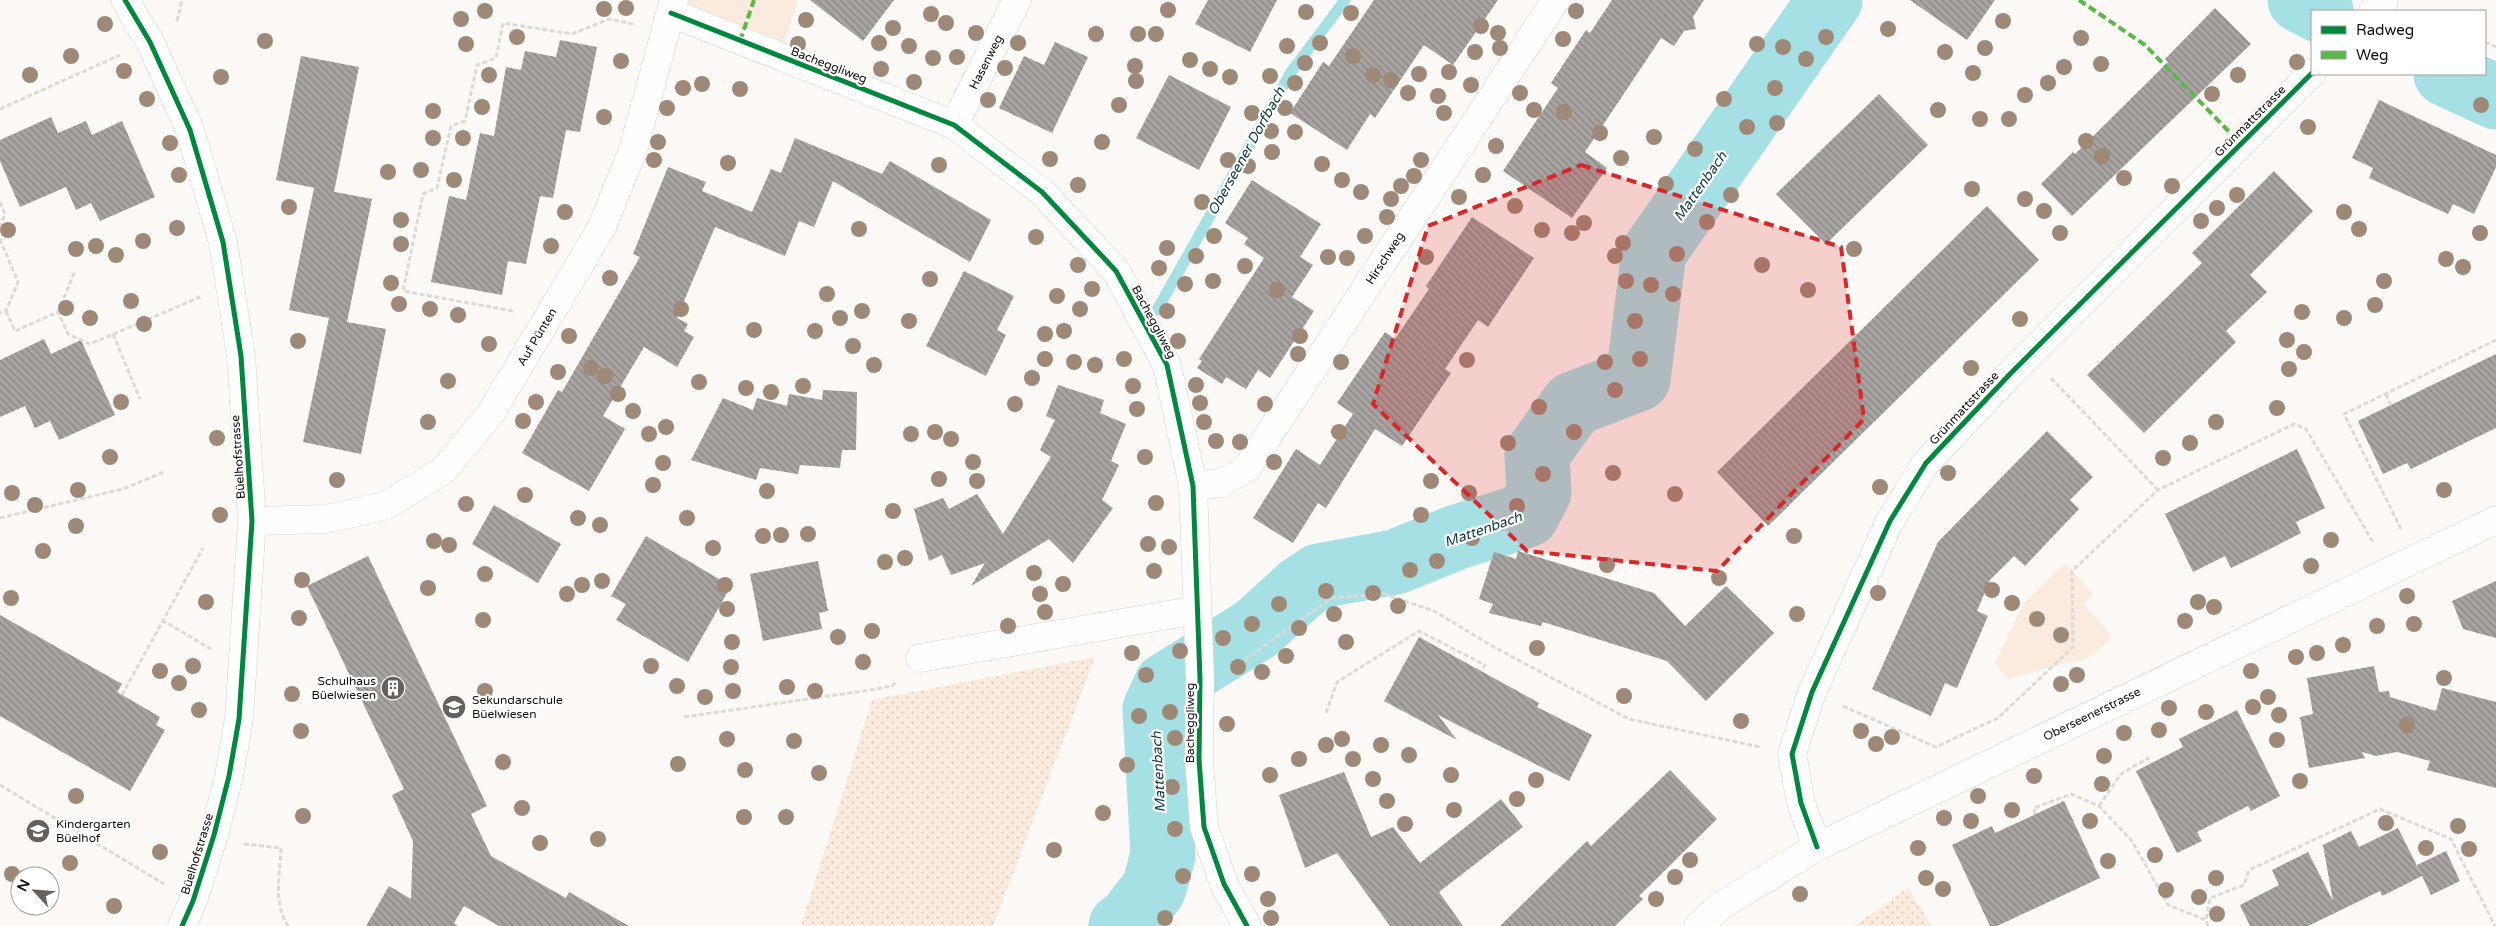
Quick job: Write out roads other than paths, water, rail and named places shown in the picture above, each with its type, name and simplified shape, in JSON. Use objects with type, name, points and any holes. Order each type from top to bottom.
[{"type":"street","name":"Büelhofstrasse","points":[[125,0],[150,42],[190,130],[223,242],[241,356],[252,521],[240,719],[229,776],[194,901],[182,926]]},
{"type":"street","name":"Hasenweg","points":[[954,125],[1017,0]]},
{"type":"street","name":"Hirschweg","points":[[1193,486],[1221,483],[1247,468],[1556,0]]},
{"type":"street","points":[[2374,10],[2384,0]]},
{"type":"street","name":"Bacheggliweg","points":[[670,15],[954,125],[1042,192],[1116,271],[1166,365],[1193,486],[1199,674],[1199,760],[1204,827],[1224,884],[1247,926]]},
{"type":"street","name":"Auf Pünten","points":[[252,521],[327,519],[387,505],[444,470],[491,413],[602,227],[633,150],[670,15]]},
{"type":"street","name":"Grünmattstrasse","points":[[1818,847],[1801,803],[1792,754],[1812,692],[1890,521],[1926,462],[2029,356],[2311,74]]},
{"type":"street","name":"Oberseenerstrasse","points":[[1698,926],[1719,907],[1818,847],[2496,520]]},
{"type":"street","points":[[920,658],[1197,610]]},
{"type":"waterway","name":"Oberseener Dorfbach","points":[[1157,310],[1291,72],[1345,0]]},
{"type":"waterway","name":"Mattenbach","points":[[1121,926],[1128,922],[1154,888],[1163,855],[1155,709],[1166,685],[1256,629],[1301,588],[1319,576],[1395,562],[1457,537],[1527,515],[1539,492],[1537,454],[1573,404],[1638,379],[1654,252],[1830,0]]},
{"type":"waterway","name":"Mattenbach","points":[[2300,0],[2319,10]]},
{"type":"waterway","name":"Mattenbach","points":[[2448,75],[2496,97]]},
{"type":"place","name":"Schulhaus Büelwiesen","points":[[393,688]]},
{"type":"place","name":"Sekundarschule Büelwiesen","points":[[454,707]]},
{"type":"place","name":"Kindergarten Büelhof","points":[[38,831]]}]
